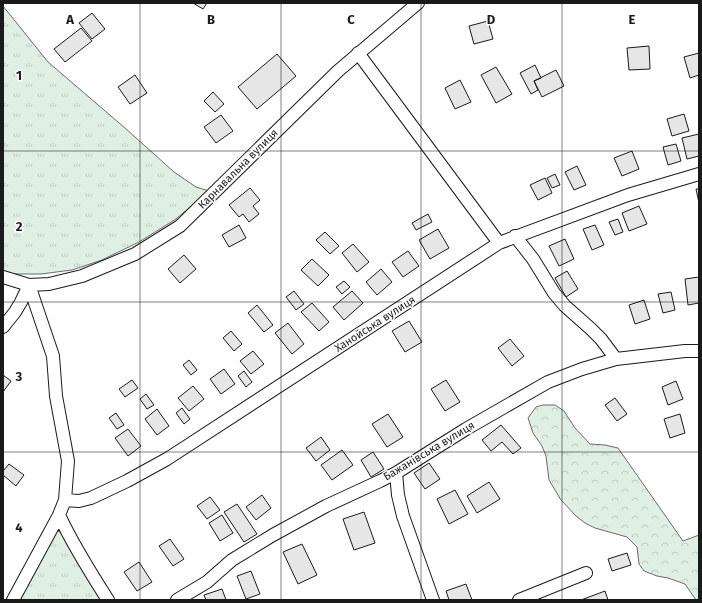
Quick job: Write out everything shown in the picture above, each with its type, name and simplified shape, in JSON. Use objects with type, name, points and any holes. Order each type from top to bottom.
[{"type":"street","name":"Карнавальна вулиця","points":[[3,278],[29,285],[49,284],[82,276],[135,254],[180,226],[338,71],[418,3]]},
{"type":"street","points":[[358,53],[499,243]]},
{"type":"street","name":"Ханойська вулиця","points":[[65,500],[91,498],[127,481],[167,459],[499,243],[628,195],[699,174]]},
{"type":"street","points":[[515,236],[533,259],[554,293],[565,306],[601,339],[616,359]]},
{"type":"street","points":[[3,327],[15,312],[29,285]]},
{"type":"street","points":[[13,600],[59,515],[65,500],[68,461],[56,396],[53,356],[29,285]]},
{"type":"street","name":"Бажанівська вулиця","points":[[177,600],[206,582],[232,560],[273,535],[326,506],[396,473],[466,429],[548,382],[582,369],[616,359],[686,351],[699,351]]},
{"type":"street","points":[[396,473],[398,495],[403,516],[433,600]]},
{"type":"street","points":[[59,515],[66,531],[86,566],[108,600]]},
{"type":"street","points":[[519,600],[586,573]]},
{"type":"green space","points":[[3,6],[48,62],[174,172],[196,187],[209,191],[176,219],[139,242],[102,260],[72,270],[41,274],[3,273]]},
{"type":"green space","points":[[543,405],[555,405],[564,411],[575,428],[590,444],[618,448],[683,541],[699,535],[699,600],[696,600],[685,584],[644,571],[639,564],[637,547],[627,537],[595,528],[585,523],[561,500],[549,480],[546,456],[542,446],[533,433],[528,418],[536,407]]},
{"type":"green space","points":[[56,529],[63,535],[101,600],[18,600]]},
{"type":"building","points":[[193,3],[207,3],[203,9]]},
{"type":"building","points":[[92,13],[105,29],[92,39],[79,23]]},
{"type":"building","points":[[488,21],[493,39],[474,44],[469,26]]},
{"type":"building","points":[[81,28],[92,41],[65,62],[54,49]]},
{"type":"building","points":[[649,46],[650,69],[629,70],[627,48]]},
{"type":"building","points":[[699,53],[699,75],[690,78],[684,57]]},
{"type":"building","points":[[277,54],[296,76],[257,109],[238,87]]},
{"type":"building","points":[[535,65],[541,78],[534,81],[538,90],[531,94],[520,73]]},
{"type":"building","points":[[496,67],[512,94],[496,103],[481,75]]},
{"type":"building","points":[[556,70],[564,86],[542,97],[534,81]]},
{"type":"building","points":[[135,75],[147,93],[130,104],[118,87]]},
{"type":"building","points":[[460,80],[471,102],[455,109],[445,88]]},
{"type":"building","points":[[213,92],[224,104],[215,112],[204,101]]},
{"type":"building","points":[[684,114],[689,131],[672,136],[667,119]]},
{"type":"building","points":[[221,115],[233,131],[216,143],[204,127]]},
{"type":"building","points":[[699,134],[699,156],[687,159],[682,138]]},
{"type":"building","points":[[676,144],[681,161],[668,165],[663,147]]},
{"type":"building","points":[[632,151],[639,169],[622,176],[614,158]]},
{"type":"building","points":[[577,166],[586,185],[574,190],[565,172]]},
{"type":"building","points":[[555,174],[560,185],[552,188],[547,178]]},
{"type":"building","points":[[545,178],[552,193],[538,200],[530,185]]},
{"type":"building","points":[[250,188],[260,200],[253,206],[259,214],[249,222],[243,214],[239,217],[229,205]]},
{"type":"building","points":[[696,189],[699,189],[699,203]]},
{"type":"building","points":[[639,206],[647,224],[629,231],[622,213]]},
{"type":"building","points":[[428,214],[432,222],[416,230],[412,223]]},
{"type":"building","points":[[618,219],[623,232],[615,235],[609,222]]},
{"type":"building","points":[[239,225],[246,238],[229,247],[222,235]]},
{"type":"building","points":[[595,225],[604,245],[592,250],[583,229]]},
{"type":"building","points":[[438,229],[449,248],[430,259],[419,240]]},
{"type":"building","points":[[325,232],[339,246],[330,254],[316,240]]},
{"type":"building","points":[[565,239],[574,259],[559,266],[549,246]]},
{"type":"building","points":[[353,244],[369,262],[357,272],[342,253]]},
{"type":"building","points":[[408,251],[419,266],[403,277],[392,262]]},
{"type":"building","points":[[184,255],[196,269],[180,283],[168,269]]},
{"type":"building","points":[[312,259],[329,275],[318,286],[301,270]]},
{"type":"building","points":[[381,269],[392,282],[377,295],[366,282]]},
{"type":"building","points":[[567,271],[578,289],[566,297],[555,278]]},
{"type":"building","points":[[699,277],[699,303],[688,305],[685,279]]},
{"type":"building","points":[[344,281],[350,287],[342,294],[336,287]]},
{"type":"building","points":[[294,291],[304,304],[296,310],[286,297]]},
{"type":"building","points":[[352,291],[363,303],[344,320],[333,307]]},
{"type":"building","points":[[671,292],[675,310],[663,313],[658,294]]},
{"type":"building","points":[[644,300],[650,319],[635,324],[629,305]]},
{"type":"building","points":[[312,303],[329,322],[319,331],[301,312]]},
{"type":"building","points":[[257,305],[273,325],[264,332],[248,313]]},
{"type":"building","points":[[409,321],[422,342],[405,352],[392,331]]},
{"type":"building","points":[[288,323],[304,344],[292,354],[275,333]]},
{"type":"building","points":[[231,331],[242,344],[234,351],[223,338]]},
{"type":"building","points":[[510,339],[524,356],[512,366],[498,348]]},
{"type":"building","points":[[253,351],[264,364],[251,374],[240,361]]},
{"type":"building","points":[[189,360],[197,370],[191,375],[183,365]]},
{"type":"building","points":[[224,369],[235,384],[221,394],[210,379]]},
{"type":"building","points":[[244,371],[252,382],[246,387],[238,376]]},
{"type":"building","points":[[3,375],[11,381],[3,392]]},
{"type":"building","points":[[132,380],[138,388],[125,397],[119,389]]},
{"type":"building","points":[[446,380],[460,402],[445,411],[431,389]]},
{"type":"building","points":[[676,381],[683,399],[668,405],[662,387]]},
{"type":"building","points":[[193,386],[204,399],[189,411],[178,398]]},
{"type":"building","points":[[146,394],[154,405],[147,409],[140,399]]},
{"type":"building","points":[[615,398],[627,414],[617,421],[605,405]]},
{"type":"building","points":[[182,408],[190,419],[184,424],[176,413]]},
{"type":"building","points":[[157,409],[169,426],[157,435],[145,419]]},
{"type":"building","points":[[116,413],[124,425],[117,429],[109,418]]},
{"type":"building","points":[[388,414],[403,437],[387,447],[372,424]]},
{"type":"building","points":[[680,414],[685,433],[670,438],[664,419]]},
{"type":"building","points":[[501,425],[521,448],[513,454],[502,442],[491,451],[482,440]]},
{"type":"building","points":[[128,429],[141,446],[128,456],[115,438]]},
{"type":"building","points":[[321,437],[330,450],[316,461],[306,448]]},
{"type":"building","points":[[342,450],[353,465],[332,480],[321,465]]},
{"type":"building","points":[[373,452],[384,469],[371,477],[361,460]]},
{"type":"building","points":[[429,463],[440,479],[425,489],[414,473]]},
{"type":"building","points":[[9,464],[24,475],[16,486],[3,475],[3,471]]},
{"type":"building","points":[[489,482],[500,499],[477,513],[467,496]]},
{"type":"building","points":[[455,490],[468,514],[449,524],[437,499]]},
{"type":"building","points":[[262,495],[271,508],[256,520],[246,507]]},
{"type":"building","points":[[210,497],[220,510],[207,519],[197,506]]},
{"type":"building","points":[[237,504],[257,534],[244,542],[224,512]]},
{"type":"building","points":[[364,512],[375,543],[354,550],[343,519]]},
{"type":"building","points":[[222,515],[233,533],[220,541],[209,523]]},
{"type":"building","points":[[170,539],[184,559],[173,566],[159,546]]},
{"type":"building","points":[[302,544],[317,575],[298,584],[283,552]]},
{"type":"building","points":[[627,553],[631,565],[612,571],[608,559]]},
{"type":"building","points":[[139,562],[152,582],[137,591],[124,572]]},
{"type":"building","points":[[251,571],[260,594],[246,599],[237,576]]},
{"type":"building","points":[[466,584],[472,600],[449,600],[446,591]]},
{"type":"building","points":[[222,589],[226,600],[206,600],[204,595]]},
{"type":"building","points":[[605,591],[608,600],[581,600]]}]
